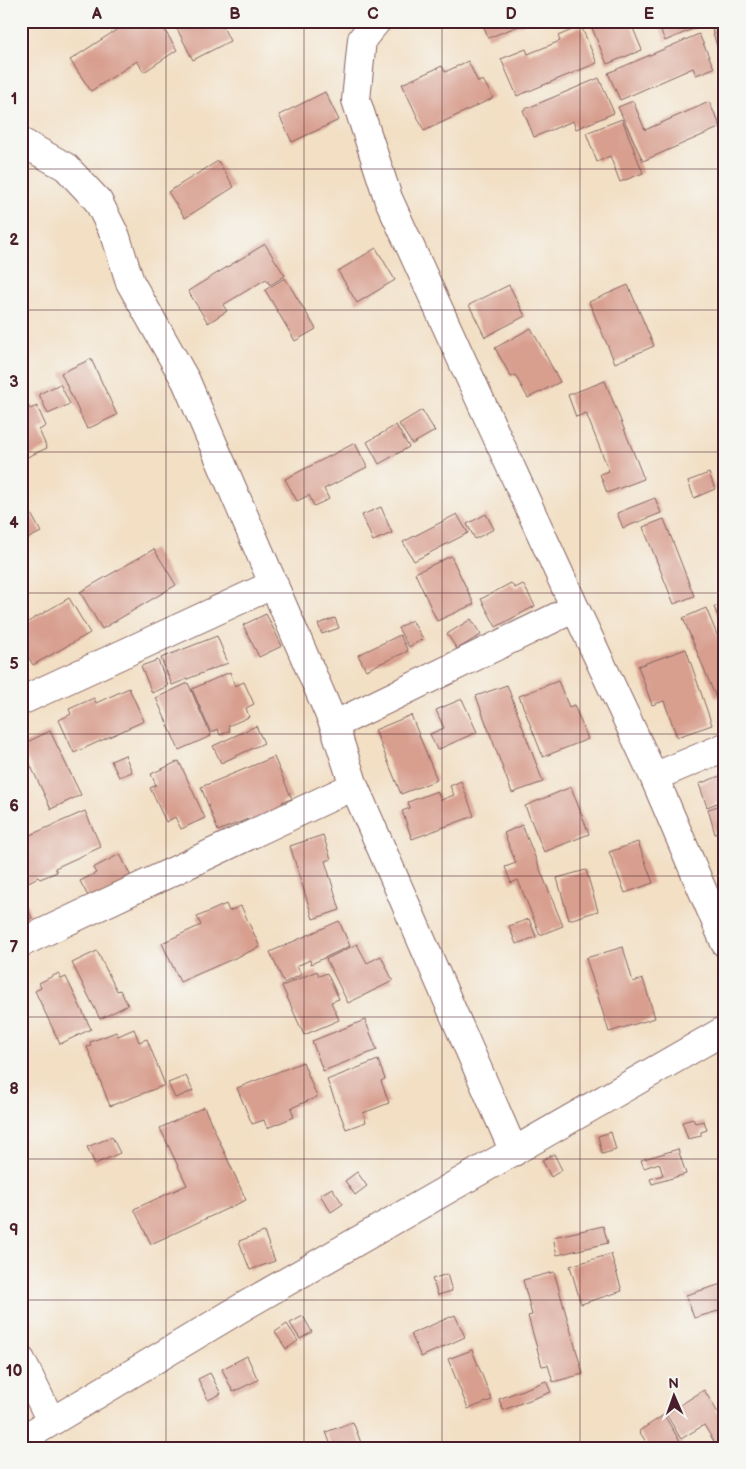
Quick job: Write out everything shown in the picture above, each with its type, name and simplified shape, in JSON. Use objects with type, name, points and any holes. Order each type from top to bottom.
[{"type":"street","points":[[377,21],[362,40],[356,100],[388,198],[654,777],[725,943]]},
{"type":"street","points":[[23,143],[66,167],[98,201],[116,237],[130,282],[186,381],[334,724],[354,786],[514,1152]]},
{"type":"street","points":[[21,701],[274,584]]},
{"type":"street","points":[[334,724],[575,608]]},
{"type":"street","points":[[654,777],[725,747]]},
{"type":"street","points":[[21,943],[354,786]]},
{"type":"street","points":[[21,1440],[246,1305],[725,1030]]},
{"type":"street","points":[[21,1360],[51,1421]]},
{"type":"building","points":[[130,21],[159,21],[177,50],[144,72],[137,61],[91,91],[70,60]]},
{"type":"building","points":[[173,21],[220,21],[230,41],[193,60]]},
{"type":"building","points":[[482,21],[531,21],[488,38]]},
{"type":"building","points":[[589,21],[630,21],[642,50],[607,64]]},
{"type":"building","points":[[657,21],[698,21],[700,26],[665,41]]},
{"type":"building","points":[[581,26],[597,63],[517,96],[501,59],[526,49],[528,54],[560,41],[558,36]]},
{"type":"building","points":[[725,26],[725,61],[722,62],[712,30]]},
{"type":"building","points":[[699,34],[714,68],[696,75],[693,68],[620,100],[608,73]]},
{"type":"building","points":[[468,61],[478,82],[483,80],[493,98],[424,131],[402,84],[442,66],[445,72]]},
{"type":"building","points":[[599,78],[614,113],[576,129],[573,121],[534,137],[523,110]]},
{"type":"building","points":[[325,92],[339,120],[292,142],[279,115]]},
{"type":"building","points":[[633,101],[645,130],[709,102],[721,127],[643,161],[618,107]]},
{"type":"building","points":[[622,119],[643,173],[620,182],[610,156],[597,162],[586,133]]},
{"type":"building","points":[[218,161],[234,187],[185,218],[168,192]]},
{"type":"building","points":[[265,244],[285,276],[270,285],[266,279],[223,305],[227,311],[208,323],[188,291]]},
{"type":"building","points":[[376,248],[395,280],[357,303],[338,271]]},
{"type":"building","points":[[285,278],[316,329],[295,341],[265,290]]},
{"type":"building","points":[[509,285],[525,316],[485,337],[469,305]]},
{"type":"building","points":[[628,285],[654,346],[615,363],[589,302]]},
{"type":"building","points":[[531,328],[560,382],[528,398],[515,375],[511,377],[495,348]]},
{"type":"building","points":[[91,359],[117,415],[87,429],[61,373]]},
{"type":"building","points":[[21,371],[26,382],[21,384]]},
{"type":"building","points":[[605,381],[644,479],[607,493],[600,474],[609,471],[586,413],[576,417],[568,395]]},
{"type":"building","points":[[60,384],[70,404],[48,414],[39,394]]},
{"type":"building","points":[[21,390],[30,409],[37,406],[46,426],[39,430],[47,448],[23,459],[21,455]]},
{"type":"building","points":[[422,410],[435,431],[412,444],[399,424]]},
{"type":"building","points":[[396,425],[409,447],[379,464],[367,442]]},
{"type":"building","points":[[355,443],[367,467],[324,489],[329,499],[314,506],[309,495],[297,501],[285,479]]},
{"type":"building","points":[[709,473],[715,489],[694,498],[688,481]]},
{"type":"building","points":[[655,498],[661,513],[623,528],[617,513]]},
{"type":"building","points":[[381,507],[392,533],[373,541],[362,515]]},
{"type":"building","points":[[29,510],[41,532],[21,542],[21,514]]},
{"type":"building","points":[[457,514],[468,533],[414,561],[403,542]]},
{"type":"building","points":[[486,514],[494,529],[475,539],[467,524]]},
{"type":"building","points":[[664,519],[694,596],[674,604],[643,527]]},
{"type":"building","points":[[154,549],[176,585],[102,629],[80,592]]},
{"type":"building","points":[[451,556],[474,604],[437,621],[415,573]]},
{"type":"building","points":[[511,583],[515,588],[523,584],[535,606],[496,627],[481,599]]},
{"type":"building","points":[[21,585],[28,599],[21,602]]},
{"type":"building","points":[[69,598],[90,633],[33,665],[21,644],[21,626]]},
{"type":"building","points":[[725,602],[725,633],[714,607]]},
{"type":"building","points":[[706,608],[725,654],[725,694],[716,698],[683,618]]},
{"type":"building","points":[[266,614],[282,646],[259,657],[243,625]]},
{"type":"building","points":[[335,618],[339,628],[322,634],[318,624]]},
{"type":"building","points":[[471,619],[481,635],[457,649],[447,634]]},
{"type":"building","points":[[412,620],[423,639],[409,647],[398,628]]},
{"type":"building","points":[[400,635],[408,651],[366,670],[358,655]]},
{"type":"building","points":[[217,636],[228,663],[172,685],[161,658]]},
{"type":"building","points":[[686,649],[712,725],[677,737],[664,701],[652,705],[638,666]]},
{"type":"building","points":[[158,660],[168,686],[152,693],[141,666]]},
{"type":"building","points":[[230,672],[235,686],[244,682],[254,704],[246,708],[249,717],[228,726],[230,731],[220,735],[218,729],[211,733],[192,689]]},
{"type":"building","points":[[558,681],[569,707],[574,705],[588,739],[543,757],[519,696]]},
{"type":"building","points":[[188,683],[211,736],[179,750],[156,698]]},
{"type":"building","points":[[507,685],[543,782],[512,793],[476,696]]},
{"type":"building","points":[[129,688],[144,721],[74,753],[59,720],[71,714],[69,709],[94,698],[96,703]]},
{"type":"building","points":[[462,699],[477,732],[437,750],[430,734],[444,728],[436,710]]},
{"type":"building","points":[[411,715],[437,780],[401,794],[375,730]]},
{"type":"building","points":[[256,726],[264,743],[221,763],[213,746]]},
{"type":"building","points":[[50,731],[81,795],[51,809],[21,745]]},
{"type":"building","points":[[125,755],[132,772],[119,777],[111,761]]},
{"type":"building","points":[[274,757],[292,799],[282,802],[284,807],[252,823],[250,818],[218,831],[201,787]]},
{"type":"building","points":[[179,761],[205,818],[181,829],[175,817],[166,822],[150,788],[156,785],[151,774]]},
{"type":"building","points":[[725,774],[725,800],[707,807],[699,784]]},
{"type":"building","points":[[461,781],[474,816],[412,839],[402,811],[410,808],[408,802],[437,791],[441,800],[454,795],[450,786]]},
{"type":"building","points":[[571,787],[589,834],[544,852],[525,806]]},
{"type":"building","points":[[725,804],[725,831],[715,834],[708,809]]},
{"type":"building","points":[[85,811],[101,847],[55,868],[57,872],[40,879],[38,877],[25,884],[21,876],[21,839]]},
{"type":"building","points":[[522,825],[563,926],[540,935],[518,880],[511,883],[505,867],[516,863],[504,833]]},
{"type":"building","points":[[323,835],[331,859],[325,861],[340,910],[313,919],[290,846]]},
{"type":"building","points":[[638,842],[653,883],[625,893],[609,852]]},
{"type":"building","points":[[120,854],[133,881],[91,902],[80,881],[96,873],[93,868]]},
{"type":"building","points":[[586,870],[598,911],[569,920],[557,878]]},
{"type":"building","points":[[21,891],[32,918],[21,922]]},
{"type":"building","points":[[226,904],[229,911],[241,906],[260,947],[180,982],[162,943],[201,925],[197,917]]},
{"type":"building","points":[[529,919],[536,937],[516,944],[509,926]]},
{"type":"building","points":[[339,921],[350,946],[311,964],[310,960],[297,966],[301,975],[284,983],[270,952]]},
{"type":"building","points":[[357,944],[367,963],[381,956],[393,981],[348,1003],[326,959]]},
{"type":"building","points":[[623,947],[633,982],[643,979],[655,1018],[609,1032],[586,958]]},
{"type":"building","points":[[97,951],[117,991],[120,990],[128,1005],[100,1019],[72,963]]},
{"type":"building","points":[[317,971],[319,976],[327,973],[339,999],[331,1002],[339,1020],[304,1035],[282,986]]},
{"type":"building","points":[[59,973],[61,979],[66,977],[91,1029],[60,1044],[35,991],[41,988],[39,983]]},
{"type":"building","points":[[365,1020],[377,1050],[323,1071],[312,1041]]},
{"type":"building","points":[[134,1029],[139,1042],[147,1039],[165,1085],[110,1106],[87,1047],[91,1046],[90,1042],[116,1032],[118,1036]]},
{"type":"building","points":[[378,1060],[385,1079],[381,1081],[389,1103],[363,1113],[366,1122],[346,1129],[327,1080]]},
{"type":"building","points":[[303,1062],[317,1097],[291,1108],[294,1117],[267,1128],[264,1120],[252,1124],[237,1088]]},
{"type":"building","points":[[186,1076],[193,1091],[175,1098],[168,1083]]},
{"type":"building","points":[[204,1107],[246,1200],[151,1244],[134,1209],[187,1185],[160,1128]]},
{"type":"building","points":[[693,1119],[695,1123],[704,1121],[707,1130],[701,1132],[701,1136],[688,1139],[682,1122]]},
{"type":"building","points":[[611,1132],[616,1150],[602,1154],[598,1136]]},
{"type":"building","points":[[112,1137],[120,1153],[95,1164],[87,1147]]},
{"type":"building","points":[[678,1149],[686,1174],[652,1184],[650,1179],[663,1175],[659,1163],[644,1168],[641,1160]]},
{"type":"building","points":[[554,1154],[562,1170],[551,1177],[542,1160]]},
{"type":"building","points":[[357,1172],[367,1186],[355,1195],[345,1181]]},
{"type":"building","points":[[332,1188],[343,1204],[331,1212],[320,1195]]},
{"type":"building","points":[[603,1226],[608,1243],[557,1255],[553,1237]]},
{"type":"building","points":[[264,1232],[275,1261],[250,1270],[239,1241]]},
{"type":"building","points":[[611,1254],[622,1291],[581,1304],[570,1266]]},
{"type":"building","points":[[554,1272],[583,1374],[553,1382],[548,1365],[542,1366],[528,1316],[532,1315],[523,1280]]},
{"type":"building","points":[[447,1274],[452,1291],[438,1295],[432,1279]]},
{"type":"building","points":[[725,1283],[725,1309],[694,1318],[686,1295]]},
{"type":"building","points":[[455,1315],[465,1337],[421,1357],[411,1334]]},
{"type":"building","points":[[303,1316],[312,1332],[300,1339],[290,1323]]},
{"type":"building","points":[[287,1324],[298,1341],[286,1349],[275,1332]]},
{"type":"building","points":[[472,1350],[492,1400],[468,1409],[448,1359]]},
{"type":"building","points":[[247,1356],[258,1380],[233,1392],[222,1369]]},
{"type":"building","points":[[210,1373],[221,1394],[208,1400],[198,1379]]},
{"type":"building","points":[[546,1381],[551,1392],[503,1410],[499,1399]]},
{"type":"building","points":[[704,1390],[725,1424],[725,1447],[723,1448],[718,1448],[704,1425],[681,1439],[666,1414]]},
{"type":"building","points":[[664,1415],[684,1448],[650,1448],[639,1431]]},
{"type":"building","points":[[353,1422],[363,1448],[332,1448],[326,1432]]}]
